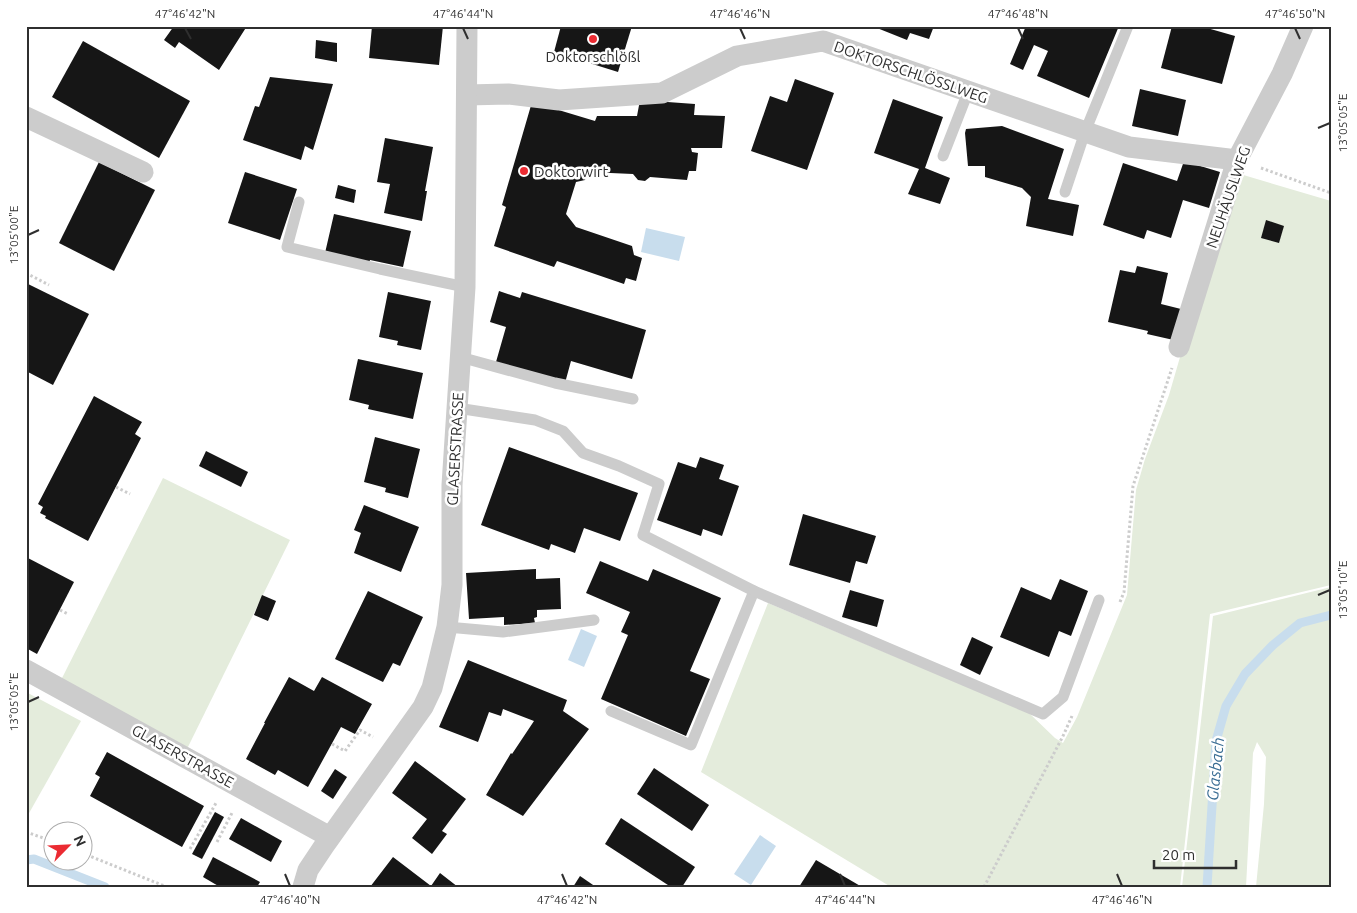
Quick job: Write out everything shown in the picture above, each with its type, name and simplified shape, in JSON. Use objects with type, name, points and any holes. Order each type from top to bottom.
[{"type":"street","name":"GLASERSTRASSE","points":[[303,887],[308,870],[423,707],[432,688],[447,628],[452,584],[452,485],[465,287],[467,26]]},
{"type":"street","name":"NEUHÄUSLWEG","points":[[1179,347],[1237,160],[1282,74],[1303,26]]},
{"type":"street","name":"DOKTORSCHLÖSSLWEG","points":[[467,96],[508,94],[559,100],[662,93],[737,56],[824,37],[968,92],[1129,147],[1237,160]]},
{"type":"street","points":[[26,117],[143,172]]},
{"type":"street","name":"GLASERSTRASSE","points":[[32,672],[330,838]]},
{"type":"lane","points":[[1066,192],[1084,132],[1128,26]]},
{"type":"lane","points":[[943,156],[968,92]]},
{"type":"lane","points":[[299,202],[287,246],[371,267],[465,287]]},
{"type":"lane","points":[[460,357],[555,383],[633,399]]},
{"type":"lane","points":[[457,408],[535,420],[563,432],[583,453],[619,466],[659,484],[643,535],[754,591],[1043,714],[1063,697],[1099,600]]},
{"type":"lane","points":[[611,712],[691,745],[754,591]]},
{"type":"lane","points":[[447,628],[504,632],[594,620]]},
{"type":"path","points":[[1237,160],[1331,194]]},
{"type":"path","points":[[26,273],[49,285]]},
{"type":"path","points":[[116,487],[130,494]]},
{"type":"path","points":[[60,610],[68,614]]},
{"type":"path","points":[[332,744],[345,751],[360,730],[380,741]]},
{"type":"path","points":[[190,849],[217,802]]},
{"type":"path","points":[[217,842],[233,810]]},
{"type":"path","points":[[26,832],[42,838]]},
{"type":"path","points":[[92,857],[167,887]]},
{"type":"green space","points":[[1240,174],[1331,201],[1331,585],[1210,614],[1180,887],[891,887],[701,772],[768,603],[1029,713],[1055,738],[1063,743],[1077,717],[1127,595],[1136,490],[1145,459],[1169,395],[1205,271]]},
{"type":"green space","points":[[163,478],[290,540],[185,753],[59,684]]},
{"type":"green space","points":[[1331,587],[1331,887],[1256,887],[1264,804],[1266,757],[1257,742],[1253,753],[1246,887],[1182,887],[1213,616]]},
{"type":"green space","points":[[26,692],[81,721],[28,815],[26,815]]},
{"type":"water","points":[[646,228],[685,237],[679,261],[641,252]]},
{"type":"water","points":[[581,629],[597,636],[584,667],[568,660]]},
{"type":"water","points":[[760,835],[776,846],[751,885],[734,874]]},
{"type":"building","points":[[174,26],[247,26],[219,70],[179,42],[175,48],[164,40]]},
{"type":"building","points":[[372,26],[443,26],[439,65],[369,58]]},
{"type":"building","name":"Doktorschlößl","points":[[561,26],[632,26],[618,72],[554,52]]},
{"type":"building","points":[[872,26],[934,26],[929,39],[910,33],[907,40]]},
{"type":"building","points":[[1026,26],[1119,26],[1089,98],[1037,76],[1048,51],[1034,45],[1023,70],[1010,64]]},
{"type":"building","points":[[1172,26],[1200,26],[1235,36],[1222,84],[1161,68]]},
{"type":"building","points":[[316,40],[337,43],[337,62],[315,58]]},
{"type":"building","points":[[83,41],[190,101],[159,158],[52,97]]},
{"type":"building","points":[[270,77],[333,84],[313,150],[305,146],[301,160],[243,140],[255,106],[259,107]]},
{"type":"building","points":[[795,79],[834,93],[807,170],[751,151],[770,96],[787,102]]},
{"type":"building","points":[[1140,89],[1186,100],[1178,136],[1132,126]]},
{"type":"building","points":[[893,99],[943,117],[925,168],[950,178],[940,204],[908,194],[919,169],[874,153]]},
{"type":"building","points":[[640,100],[695,104],[694,115],[725,116],[722,148],[691,148],[692,152],[698,153],[696,171],[689,171],[687,180],[650,177],[645,181],[638,180],[633,174],[588,172],[585,180],[576,182],[566,214],[576,227],[632,246],[634,255],[642,258],[636,281],[626,278],[624,284],[557,261],[554,267],[494,246],[506,207],[502,205],[532,102],[595,121],[597,116],[637,116]]},
{"type":"building","points":[[1002,126],[1064,149],[1048,199],[1079,205],[1073,236],[1026,226],[1031,197],[1022,188],[985,177],[985,166],[968,166],[966,129]]},
{"type":"building","points":[[385,138],[433,147],[422,221],[384,213],[390,184],[377,182]]},
{"type":"building","points":[[1184,161],[1220,172],[1209,208],[1183,200],[1171,238],[1147,230],[1144,239],[1103,225],[1123,163],[1177,181]]},
{"type":"building","points":[[99,162],[155,190],[114,271],[59,243]]},
{"type":"building","points":[[245,172],[297,189],[280,240],[228,223]]},
{"type":"building","points":[[338,185],[356,190],[354,203],[335,198]]},
{"type":"building","points":[[334,214],[411,231],[403,267],[370,260],[369,263],[325,253]]},
{"type":"building","points":[[1266,220],[1284,226],[1279,243],[1261,238]]},
{"type":"building","points":[[1137,266],[1168,273],[1161,304],[1185,310],[1178,341],[1147,334],[1148,331],[1108,322],[1120,270],[1135,273]]},
{"type":"building","points":[[26,283],[89,314],[53,385],[26,371]]},
{"type":"building","points":[[499,291],[520,298],[522,292],[646,330],[632,379],[571,361],[565,383],[496,362],[506,327],[490,322]]},
{"type":"building","points":[[388,292],[431,301],[421,350],[397,345],[398,341],[379,337]]},
{"type":"building","points":[[358,359],[423,373],[413,419],[368,409],[369,405],[349,400]]},
{"type":"building","points":[[94,396],[142,422],[135,434],[141,438],[88,541],[45,518],[46,516],[40,513],[43,507],[38,504]]},
{"type":"building","points":[[375,437],[420,449],[408,498],[385,492],[386,488],[364,482]]},
{"type":"building","points":[[509,447],[638,493],[620,541],[584,528],[575,553],[551,544],[549,550],[481,525]]},
{"type":"building","points":[[206,451],[248,472],[241,487],[199,466]]},
{"type":"building","points":[[700,457],[724,465],[719,479],[739,486],[722,536],[703,529],[701,536],[657,520],[678,462],[696,468]]},
{"type":"building","points":[[364,505],[419,527],[401,572],[354,553],[361,533],[354,530]]},
{"type":"building","points":[[803,514],[876,536],[867,564],[856,561],[850,583],[789,565]]},
{"type":"building","points":[[26,557],[74,582],[37,654],[26,648]]},
{"type":"building","points":[[600,561],[648,581],[653,569],[721,598],[690,671],[710,679],[686,736],[601,699],[628,635],[621,632],[630,612],[586,593]]},
{"type":"building","points":[[536,569],[536,579],[560,578],[561,609],[537,610],[537,617],[534,618],[535,623],[504,625],[504,617],[469,619],[466,573]]},
{"type":"building","points":[[1060,579],[1088,591],[1071,636],[1059,631],[1049,657],[1000,637],[1021,587],[1051,600]]},
{"type":"building","points":[[850,590],[884,600],[877,627],[842,617]]},
{"type":"building","points":[[368,591],[423,617],[400,666],[393,663],[383,682],[335,659]]},
{"type":"building","points":[[262,595],[276,601],[268,621],[254,615]]},
{"type":"building","points":[[972,637],[993,647],[980,675],[960,665]]},
{"type":"building","points":[[468,660],[567,700],[563,711],[589,729],[523,816],[486,795],[511,753],[534,721],[503,709],[501,716],[489,712],[478,742],[439,727]]},
{"type":"building","points":[[289,677],[314,691],[322,677],[372,704],[355,734],[341,727],[308,787],[278,770],[275,775],[246,759]]},
{"type":"building","points":[[107,752],[204,806],[182,847],[90,796],[100,777],[95,774]]},
{"type":"building","points":[[415,761],[466,799],[442,831],[447,834],[432,854],[412,838],[427,819],[392,793]]},
{"type":"building","points":[[654,768],[709,805],[692,831],[637,794]]},
{"type":"building","points":[[335,769],[347,777],[333,799],[321,791]]},
{"type":"building","points":[[215,812],[224,817],[202,859],[192,854]]},
{"type":"building","points":[[241,818],[282,841],[271,862],[229,839]]},
{"type":"building","points":[[621,818],[695,867],[682,887],[671,887],[605,844]]},
{"type":"building","points":[[213,857],[260,882],[257,887],[220,887],[203,877]]},
{"type":"building","points":[[393,857],[431,886],[440,873],[458,887],[370,887]]},
{"type":"building","points":[[816,860],[862,887],[799,887]]},
{"type":"building","points":[[580,876],[596,887],[573,887]]},
{"type":"waterway","name":"Glasbach","points":[[1207,887],[1216,741],[1226,706],[1245,674],[1273,645],[1300,623],[1331,615]]},
{"type":"waterway","points":[[26,860],[34,859],[105,887]]},
{"type":"place","name":"Doktorschlößl","points":[[593,39]]},
{"type":"place","name":"Doktorwirt","points":[[524,171]]}]
